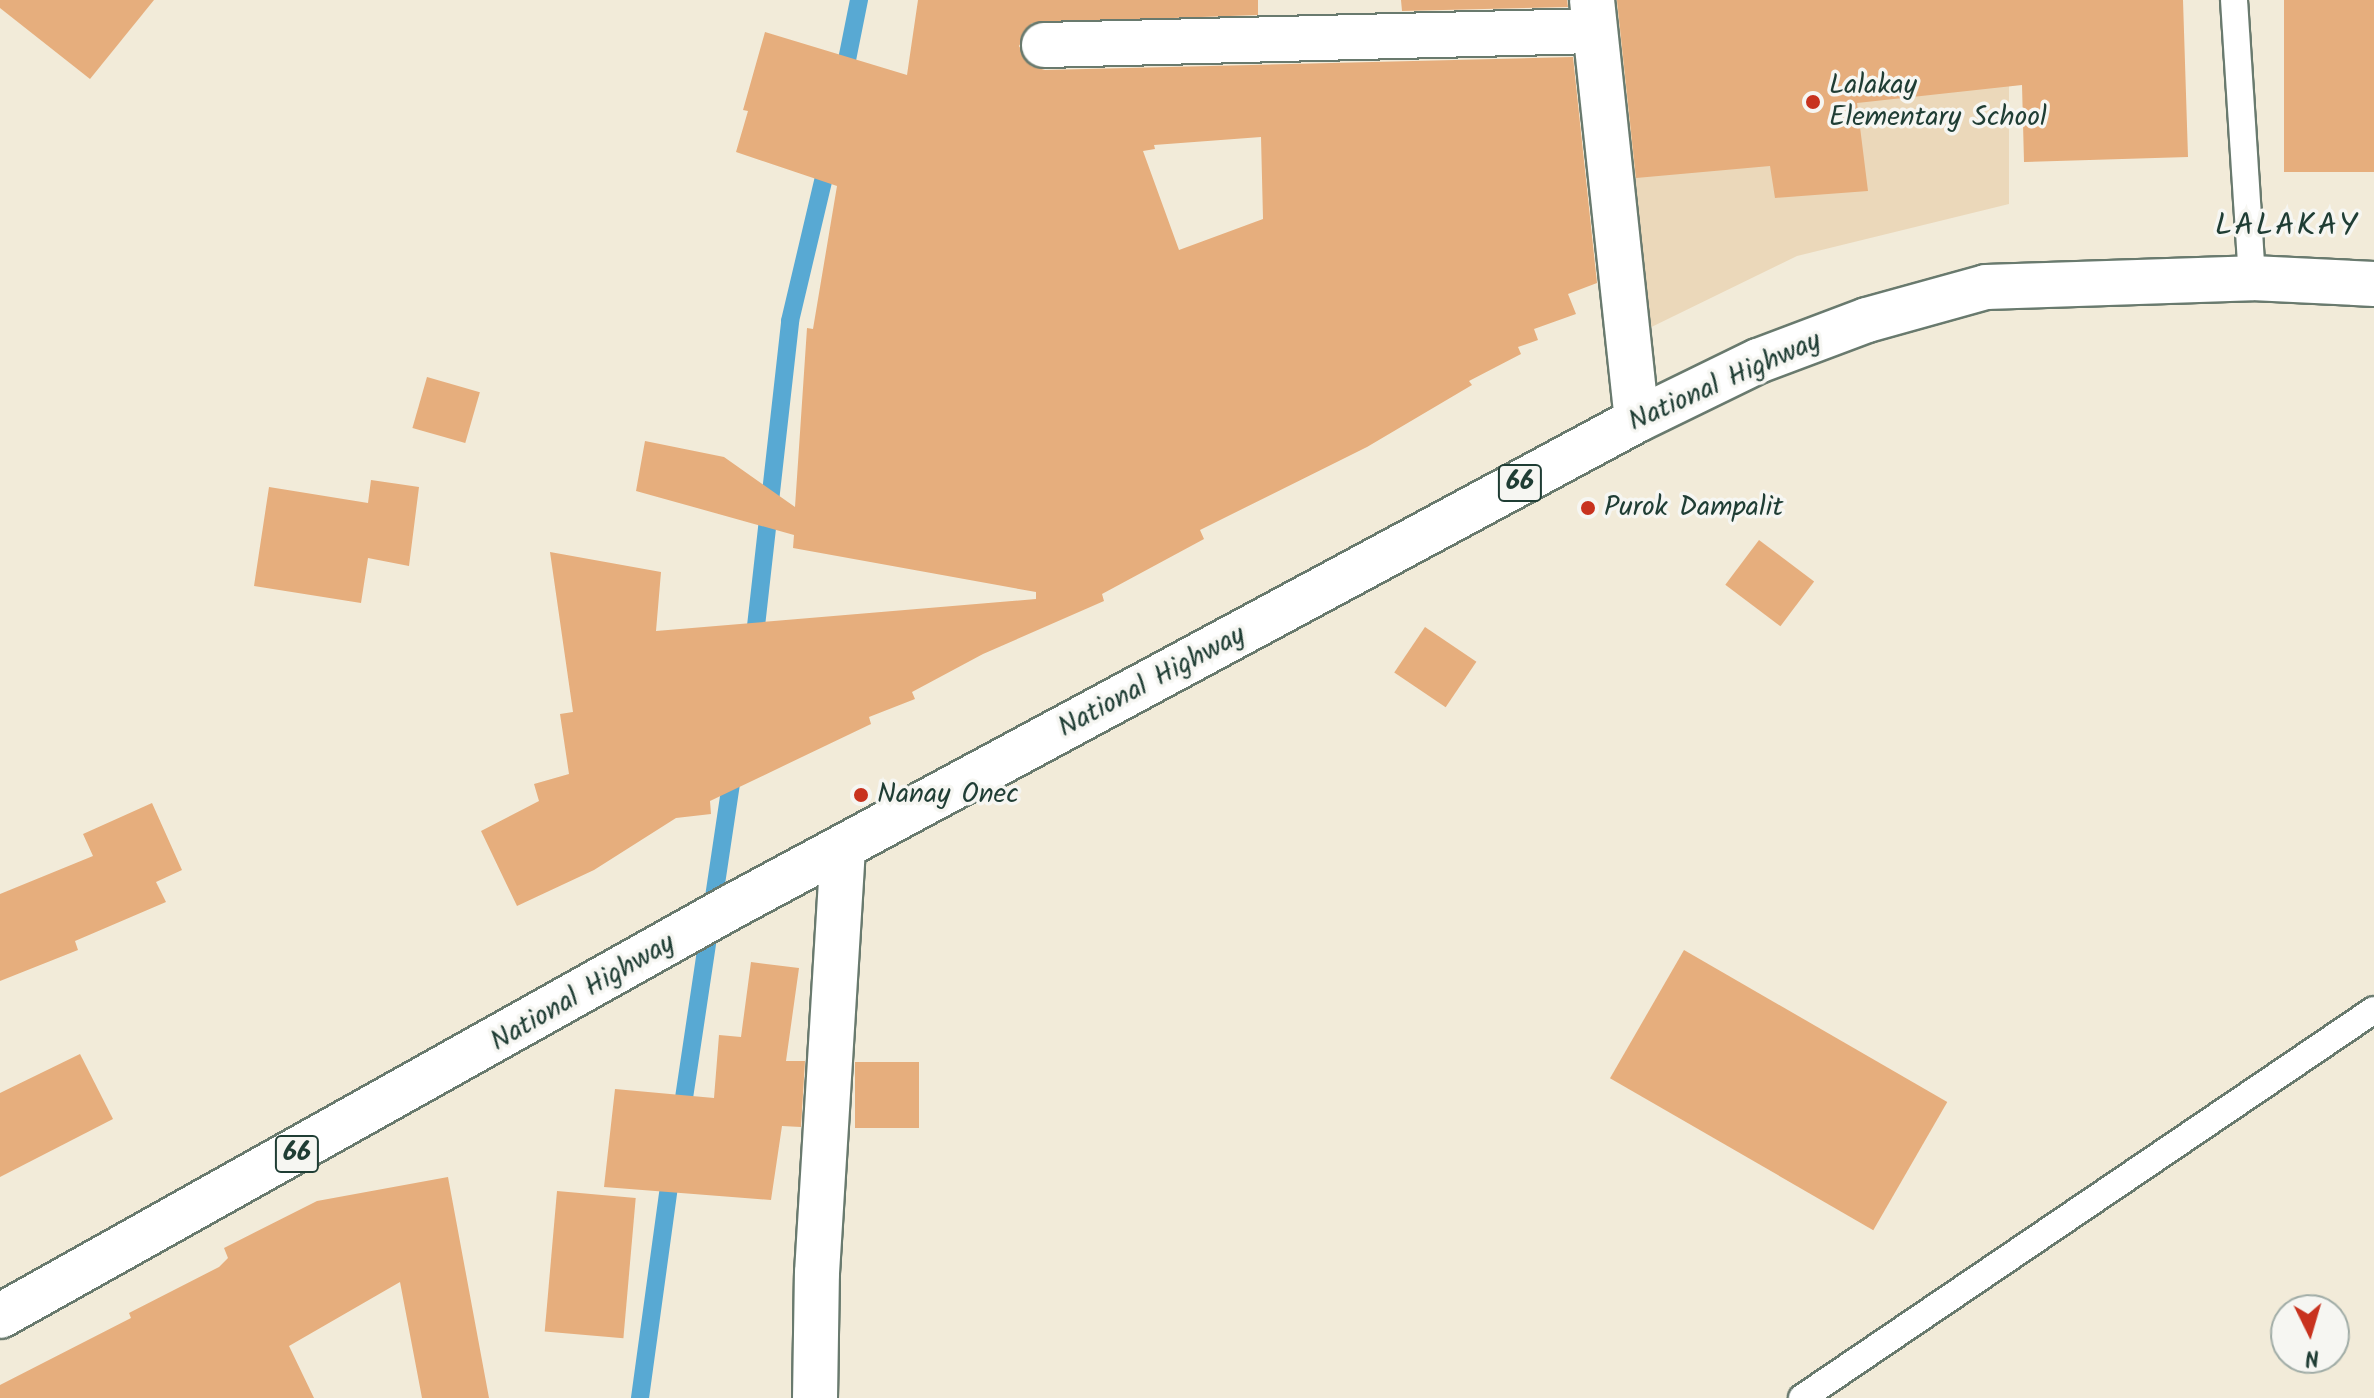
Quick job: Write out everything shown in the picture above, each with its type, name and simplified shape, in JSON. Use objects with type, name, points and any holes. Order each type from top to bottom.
[{"type":"main road","points":[[1044,45],[1593,16],[1637,420]]},
{"type":"main road","name":"National Highway","points":[[0,1316],[593,989],[731,907],[1637,420],[1758,361],[1867,320],[1986,287],[2252,278],[2374,284]]},
{"type":"main road","points":[[815,1398],[817,1273],[843,849]]},
{"type":"lane","points":[[2234,0],[2252,278]]},
{"type":"lane","points":[[1802,1398],[2374,1010]]},
{"type":"shaded area","name":"Lalakay Elementary School","points":[[1610,0],[2009,0],[2009,204],[1797,256],[1633,336]]},
{"type":"building","points":[[0,0],[154,0],[90,79],[0,8]]},
{"type":"building","points":[[918,0],[1258,0],[1258,15],[1032,23],[1019,46],[1031,66],[1045,70],[1573,57],[1597,283],[1568,294],[1576,314],[1534,329],[1538,340],[1518,347],[1521,354],[1469,381],[1472,385],[1367,447],[1200,530],[1204,539],[1102,594],[1104,601],[983,654],[912,692],[915,699],[869,717],[871,724],[710,801],[711,814],[676,818],[594,870],[517,906],[481,831],[539,801],[534,784],[569,774],[560,714],[573,712],[550,552],[661,572],[656,631],[1036,599],[1036,592],[793,548],[794,535],[636,491],[645,441],[724,457],[795,507],[807,328],[813,329],[837,186],[736,152],[748,111],[743,110],[765,32],[907,75]],"holes":[[[1261,137],[1263,219],[1179,250],[1143,151],[1155,149],[1154,145]]]},
{"type":"building","points":[[1401,0],[1567,0],[1568,7],[1402,11]]},
{"type":"building","points":[[1617,0],[2183,0],[2188,157],[2024,162],[2022,85],[1857,103],[1868,191],[1775,198],[1770,166],[1636,178]]},
{"type":"building","points":[[2284,0],[2374,0],[2374,172],[2284,172]]},
{"type":"building","points":[[427,377],[480,392],[465,443],[412,428]]},
{"type":"building","points":[[371,480],[419,487],[409,566],[368,558],[361,603],[254,586],[269,487],[368,503]]},
{"type":"building","points":[[1759,540],[1814,582],[1780,626],[1725,585]]},
{"type":"building","points":[[1425,627],[1476,662],[1446,707],[1394,673]]},
{"type":"building","points":[[152,803],[182,870],[156,882],[166,902],[75,941],[78,950],[0,981],[0,894],[93,856],[83,834]]},
{"type":"building","points":[[1684,950],[1947,1102],[1873,1230],[1610,1078]]},
{"type":"building","points":[[751,962],[799,968],[786,1061],[805,1061],[801,1127],[782,1126],[771,1200],[604,1187],[615,1089],[714,1098],[719,1035],[741,1037]]},
{"type":"building","points":[[80,1054],[113,1119],[0,1177],[0,1093]]},
{"type":"building","points":[[855,1062],[919,1062],[919,1128],[855,1128]]},
{"type":"building","points":[[448,1177],[489,1398],[422,1398],[400,1282],[289,1346],[314,1398],[0,1398],[0,1385],[131,1318],[129,1313],[219,1267],[228,1258],[224,1248],[317,1201]]},
{"type":"building","points":[[557,1191],[636,1198],[623,1338],[545,1331]]},
{"type":"waterway","points":[[843,80],[859,0]]},
{"type":"waterway","points":[[754,644],[790,321],[828,160]]},
{"type":"waterway","points":[[681,1118],[733,768]]},
{"type":"waterway","points":[[640,1398],[671,1171]]},
{"type":"place","name":"Lalakay Elementary School","points":[[1813,102]]},
{"type":"place","name":"Purok Dampalit","points":[[1588,508]]},
{"type":"place","name":"Nanay Onec","points":[[861,795]]},
{"type":"district","name":"LALAKAY","points":[[2287,227]]}]
